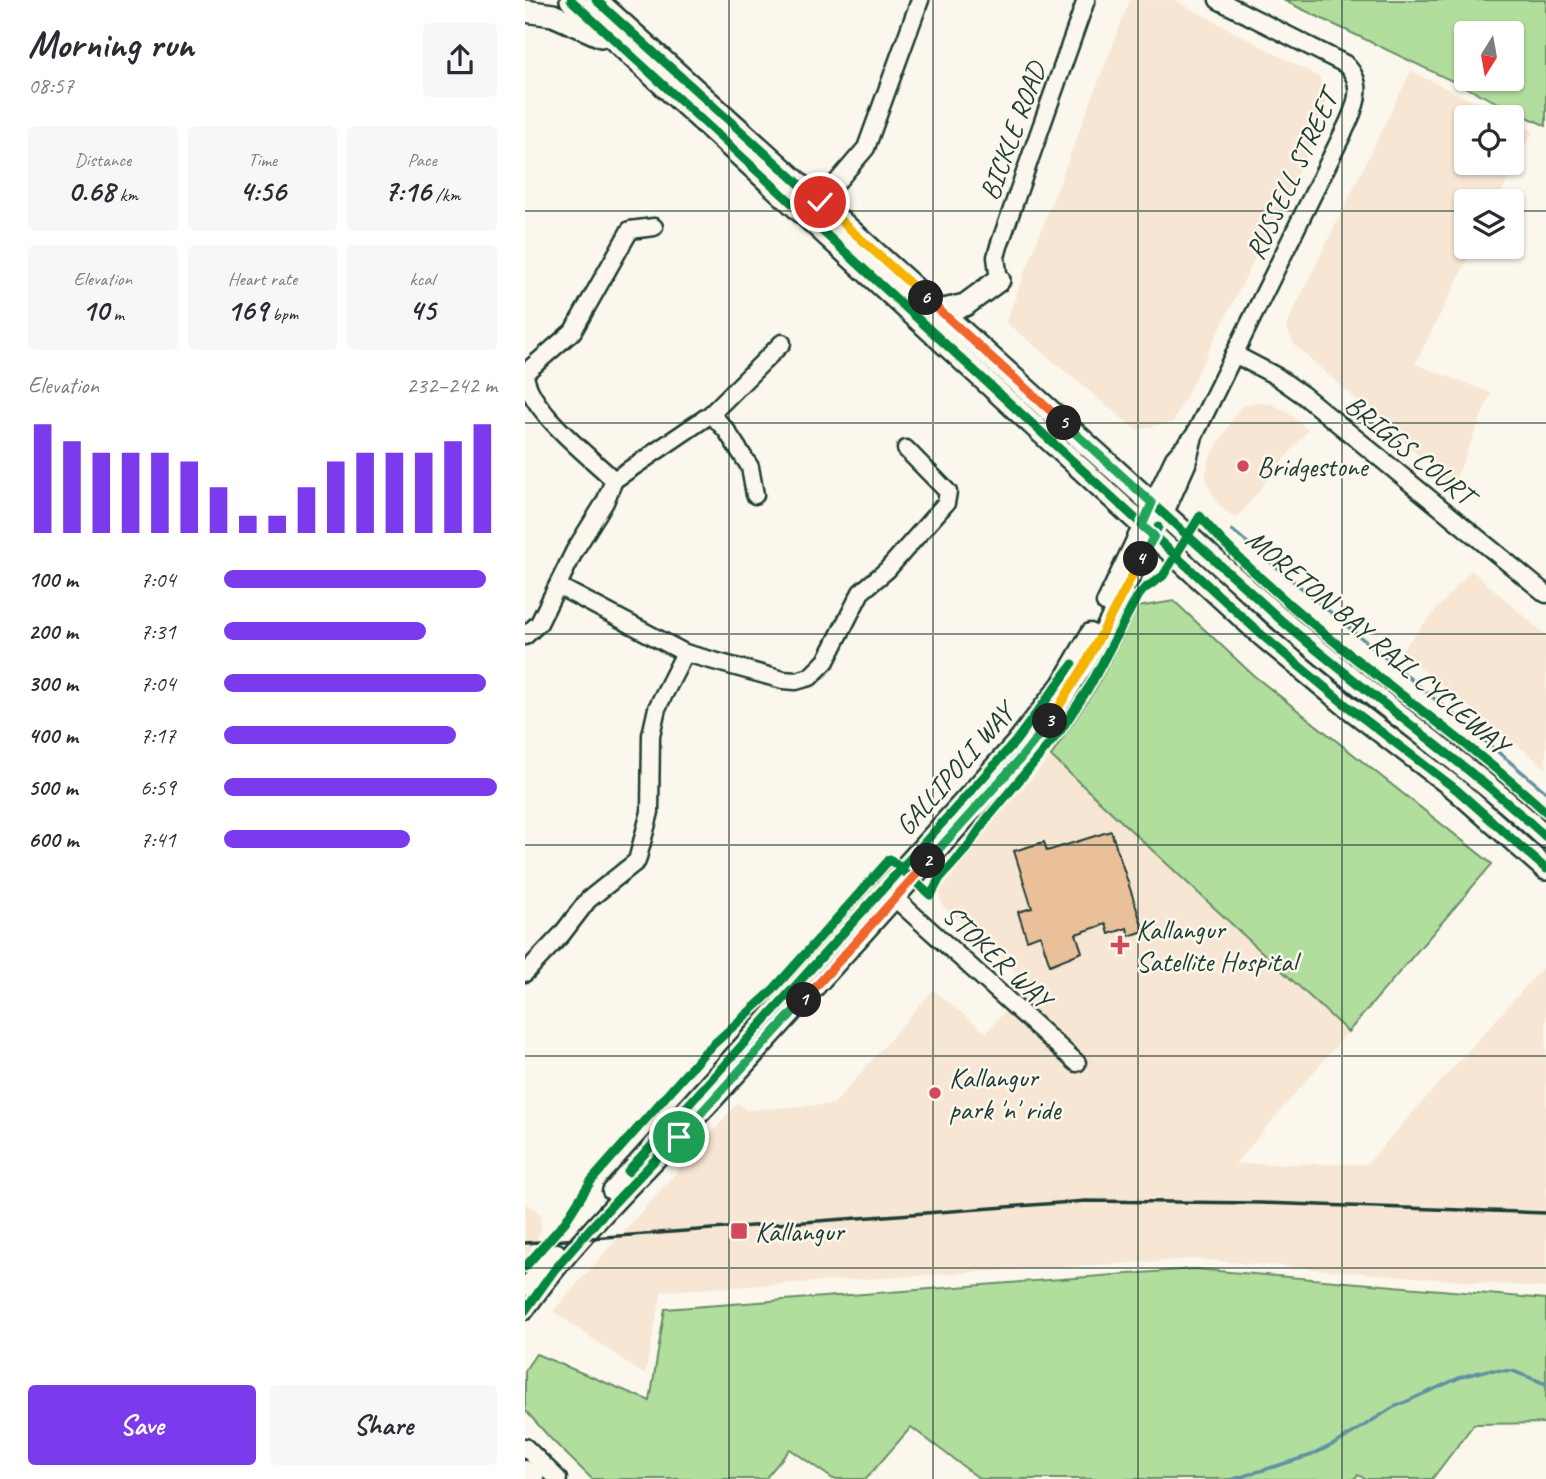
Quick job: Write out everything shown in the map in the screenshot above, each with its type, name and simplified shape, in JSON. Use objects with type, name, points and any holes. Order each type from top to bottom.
[{"type":"main road","points":[[571,0],[621,46],[814,209],[940,311],[1316,650],[1454,758],[1546,837]]},
{"type":"main road","points":[[596,0],[1148,531],[1282,653],[1465,797],[1546,869]]},
{"type":"main road","points":[[525,10],[554,15],[621,46]]},
{"type":"main road","points":[[940,311],[965,305],[999,280]]},
{"type":"street","points":[[525,10],[534,0]]},
{"type":"street","points":[[814,209],[866,148],[920,0]]},
{"type":"street","name":"BICKLE ROAD","points":[[999,280],[997,251],[1086,0]]},
{"type":"street","name":"RUSSELL STREET","points":[[1158,509],[1187,464],[1194,436],[1348,123],[1356,104],[1358,89],[1353,73],[1340,61],[1218,0]]},
{"type":"street","points":[[614,480],[538,406],[527,388],[525,374],[573,331],[630,230],[654,227]]},
{"type":"street","points":[[525,636],[539,623],[614,480],[711,414],[782,343]]},
{"type":"street","name":"BRIGGS COURT","points":[[1234,354],[1276,376],[1304,395],[1546,594]]},
{"type":"street","points":[[711,414],[726,430],[750,467],[755,495]]},
{"type":"street","points":[[558,586],[685,653],[783,680],[796,681],[810,677],[826,661],[861,592],[878,579],[946,503],[947,492],[907,449]]},
{"type":"street","name":"GALLIPOLI WAY","points":[[525,1311],[555,1269],[596,1222],[711,1102],[1015,742],[1060,684],[1158,509]]},
{"type":"street","points":[[525,973],[562,934],[588,900],[637,861],[650,812],[651,735],[657,708],[685,653]]},
{"type":"street","name":"GALLIPOLI WAY","points":[[525,1287],[890,893]]},
{"type":"street","name":"STOKER WAY","points":[[890,893],[1077,1063]]},
{"type":"street","points":[[525,1447],[558,1479]]},
{"type":"street","points":[[525,1469],[536,1479]]},
{"type":"shaded area","points":[[1130,0],[1174,0],[1319,77],[1325,92],[1327,114],[1173,422],[1136,430],[1006,322]]},
{"type":"shaded area","points":[[1411,71],[1480,105],[1454,105],[1454,175],[1510,175],[1503,189],[1454,189],[1454,259],[1468,259],[1415,364],[1491,393],[1453,486],[1294,344],[1286,326]]},
{"type":"shaded area","points":[[1524,127],[1533,131],[1524,148]]},
{"type":"shaded area","name":"Bridgestone","points":[[1255,402],[1271,404],[1287,412],[1308,430],[1236,519],[1218,504],[1208,485],[1206,474],[1209,459],[1240,407]]},
{"type":"shaded area","points":[[1471,570],[1546,635],[1546,768],[1400,652]]},
{"type":"shaded area","points":[[1051,756],[1348,1032],[1235,1164],[1367,1164],[1546,964],[1546,1288],[1196,1259],[662,1291],[645,1375],[553,1311],[738,1103],[746,1110],[834,1104],[933,990],[986,1033],[1029,984],[942,905],[939,892],[994,821]]},
{"type":"shaded area","points":[[525,1205],[530,1205],[540,1214],[541,1230],[525,1259]]},
{"type":"green space","points":[[1283,0],[1546,0],[1546,126],[1524,115],[1524,105],[1502,105],[1473,91],[1524,91],[1524,21],[1454,21],[1454,82]]},
{"type":"green space","points":[[1174,601],[1253,675],[1492,864],[1348,1032],[1051,756],[1096,688],[1138,607]]},
{"type":"green space","points":[[1194,1269],[1546,1299],[1546,1423],[1474,1424],[1432,1479],[1365,1479],[1358,1475],[1354,1479],[980,1479],[911,1427],[866,1479],[833,1479],[790,1449],[765,1479],[592,1479],[525,1410],[525,1370],[536,1354],[650,1401],[665,1309]]},
{"type":"building","points":[[1111,831],[1144,931],[1129,936],[1127,928],[1109,934],[1106,924],[1076,934],[1082,952],[1050,965],[1040,935],[1027,940],[1018,912],[1032,908],[1014,851],[1044,842],[1047,851]]},
{"type":"waterway","points":[[1232,530],[1546,792]]},
{"type":"waterway","points":[[1234,1479],[1312,1455],[1340,1441],[1392,1408],[1461,1377],[1488,1370],[1513,1371],[1546,1384]]},
{"type":"railway","points":[[525,1243],[1086,1201],[1260,1203],[1546,1213]]},
{"type":"cycle path","points":[[571,0],[1263,636],[1346,705],[1457,790],[1546,869]]},
{"type":"cycle path","points":[[596,0],[1282,621],[1481,781],[1546,837]]},
{"type":"cycle path","name":"MORETON BAY RAIL CYCLEWAY","points":[[525,1267],[565,1222],[591,1181],[705,1052],[771,992],[890,859],[930,895],[932,893],[940,878],[1061,730],[1091,684],[1136,599],[1144,589],[1163,576],[1200,516],[1237,555],[1309,621],[1480,756],[1546,812]]},
{"type":"cycle path","points":[[525,1311],[555,1269],[596,1222],[748,1062],[1037,737],[1086,663],[1158,527]]},
{"type":"cycle path","points":[[628,1172],[1015,742],[1073,664]]},
{"type":"place","name":"Bridgestone","points":[[1243,466]]},
{"type":"place","name":"Kallangur Satellite Hospital","points":[[1120,945]]},
{"type":"place","name":"Kallangur park 'n' ride","points":[[935,1093]]},
{"type":"place","name":"Kallangur","points":[[739,1231]]},
{"type":"route","points":[[679,1137],[1020,759],[1075,683],[1154,536],[1142,526],[1152,503],[820,202]]}]
